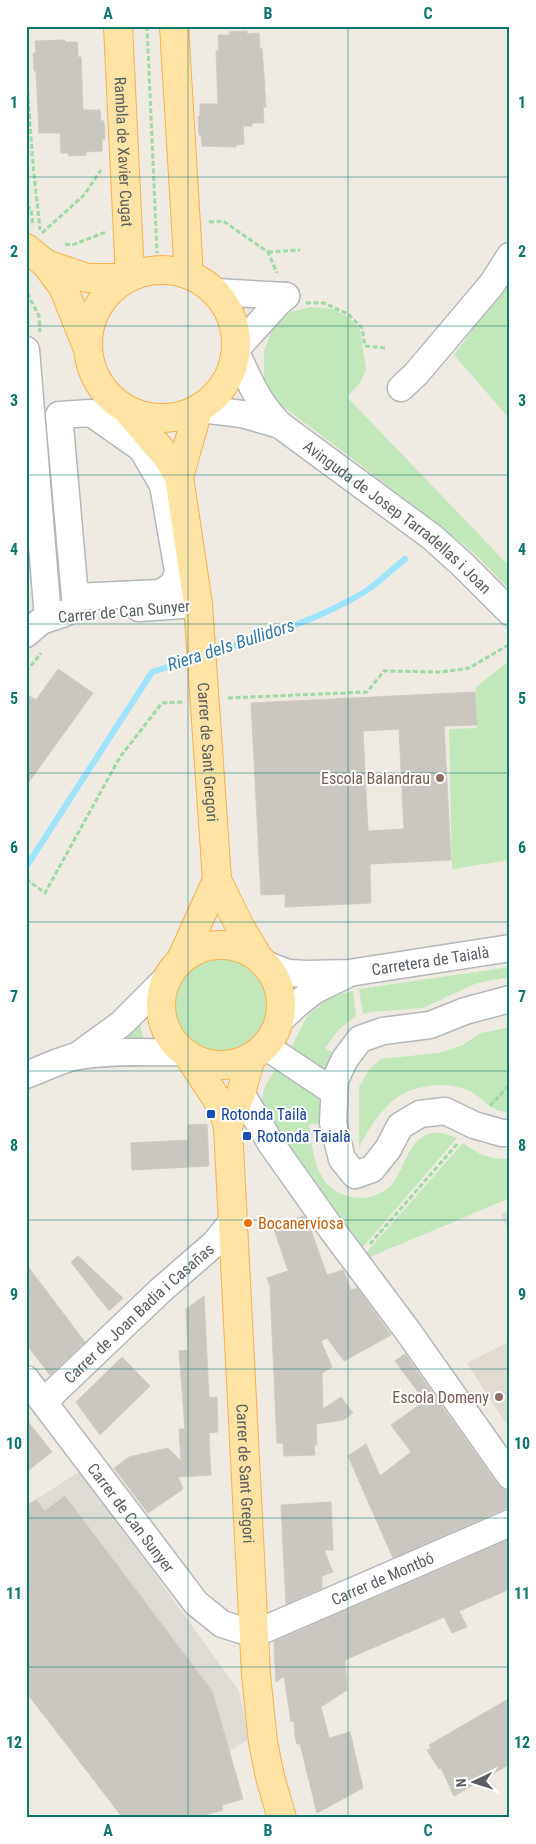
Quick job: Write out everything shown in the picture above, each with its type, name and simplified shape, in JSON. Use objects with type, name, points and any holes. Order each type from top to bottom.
[{"type":"main road","name":"Rambla de Xavier Cugat","points":[[118,26],[128,278]]},
{"type":"main road","points":[[174,26],[189,275]]},
{"type":"main road","points":[[36,245],[88,278],[128,278]]},
{"type":"main road","points":[[36,245],[63,287],[89,352],[94,372],[101,386],[111,398],[127,410],[141,416],[162,419],[183,416],[199,409],[218,394],[232,371],[236,351],[235,330],[231,316],[216,292],[198,278],[176,271],[157,269],[128,278],[113,288],[98,307],[90,330],[89,352]]},
{"type":"main road","name":"Carrer de Sant Gregori","points":[[179,477],[199,409]]},
{"type":"main road","name":"Carrer de Sant Gregori","points":[[127,410],[168,458],[179,477],[199,614],[217,880],[239,925],[262,961]]},
{"type":"main road","name":"Carrer de Sant Gregori","points":[[175,968],[217,880]]},
{"type":"main road","points":[[220,945],[237,947],[262,961],[273,975],[279,990],[281,1001],[275,1032],[258,1052],[233,1064],[216,1065],[197,1060],[185,1054],[172,1040],[162,1017],[161,1001],[163,988],[175,968],[192,952],[204,947],[220,945]]},
{"type":"main road","name":"Carrer de Sant Gregori","points":[[228,1126],[258,1052]]},
{"type":"main road","name":"Carrer de Sant Gregori","points":[[185,1054],[222,1107],[228,1126],[254,1634],[263,1742],[270,1777],[282,1818]]},
{"type":"street","points":[[401,388],[416,374],[492,284],[510,256]]},
{"type":"street","points":[[216,292],[286,296]]},
{"type":"street","points":[[236,351],[286,296]]},
{"type":"street","points":[[26,350],[34,624]]},
{"type":"street","name":"Avinguda de Josep Tarradellas i Joan","points":[[236,351],[261,403],[280,425],[432,537],[510,612]]},
{"type":"street","name":"Avinguda de Josep Tarradellas i Joan","points":[[199,409],[242,414],[280,425]]},
{"type":"street","points":[[91,414],[142,449],[163,485],[178,571],[174,584],[161,593],[75,597],[60,415],[91,414]]},
{"type":"street","name":"Carrer de Can Sunyer","points":[[34,624],[72,612],[199,614]]},
{"type":"street","name":"Carretera de Taialà","points":[[262,961],[288,973],[349,973],[510,948]]},
{"type":"street","points":[[26,1075],[76,1056],[121,1024],[175,968]]},
{"type":"street","name":"Carretera de Taialà","points":[[278,1021],[315,990],[349,973]]},
{"type":"street","points":[[510,999],[465,1011],[430,1025],[383,1031],[360,1039],[345,1059],[335,1080],[333,1123],[342,1159],[355,1175],[372,1169],[388,1149],[400,1126],[420,1114],[445,1111],[474,1125],[502,1133],[510,1133]]},
{"type":"street","points":[[76,1056],[124,1052],[185,1054]]},
{"type":"street","points":[[258,1052],[334,1092]]},
{"type":"street","points":[[241,1093],[272,1145],[407,1330],[510,1476]]},
{"type":"street","name":"Carrer de Joan Badia i Casañas","points":[[45,1403],[154,1297],[214,1243],[232,1222]]},
{"type":"street","name":"Carrer de Can Sunyer","points":[[26,1379],[196,1603],[222,1624],[254,1634]]},
{"type":"street","name":"Carrer de Montbó","points":[[254,1634],[510,1523]]},
{"type":"path","name":"Rambla de Xavier Cugat","points":[[147,26],[157,253]]},
{"type":"path","points":[[26,69],[36,200],[36,245]]},
{"type":"path","points":[[36,245],[84,194],[102,167]]},
{"type":"path","points":[[268,252],[300,250]]},
{"type":"path","points":[[286,296],[290,307],[304,303],[324,303],[348,314],[362,328],[366,346],[386,348]]},
{"type":"path","points":[[26,879],[45,893],[120,757],[162,703],[204,691],[367,692],[384,670],[441,672],[469,668],[510,644]]},
{"type":"path","points":[[355,1261],[510,1084]]},
{"type":"shaded area","points":[[510,1210],[510,1234],[501,1214]]},
{"type":"shaded area","name":"Escola Domeny","points":[[510,1341],[510,1430],[467,1363]]},
{"type":"shaded area","points":[[80,1471],[239,1691],[249,1739],[125,1818],[26,1506]]},
{"type":"green space","points":[[510,279],[510,419],[454,355]]},
{"type":"green space","points":[[310,307],[334,309],[349,318],[360,329],[366,369],[360,383],[347,397],[510,567],[510,590],[474,553],[274,400],[264,379],[264,351],[273,328],[291,312]]},
{"type":"green space","points":[[510,660],[510,860],[452,869],[449,729],[477,728],[476,687]]},
{"type":"green space","points":[[222,956],[241,960],[257,970],[267,986],[271,1005],[267,1024],[257,1040],[241,1050],[222,1054],[203,1050],[187,1040],[177,1024],[173,1005],[177,986],[187,970],[203,960]]},
{"type":"green space","points":[[510,967],[510,977],[477,983],[423,1008],[363,1014],[359,989]]},
{"type":"green space","points":[[353,991],[356,1016],[339,1029],[325,1048],[337,1056],[328,1071],[321,1074],[287,1056],[307,1016],[329,998]]},
{"type":"green space","points":[[138,1016],[145,1045],[120,1046],[116,1034]]},
{"type":"green space","points":[[510,1027],[510,1111],[499,1111],[475,1094],[460,1087],[439,1085],[415,1089],[404,1093],[386,1107],[372,1125],[359,1147],[359,1087],[369,1070],[381,1059],[438,1053],[461,1046],[481,1033]]},
{"type":"green space","points":[[275,1070],[315,1094],[319,1100],[322,1123],[309,1125],[316,1163],[326,1183],[346,1195],[360,1198],[369,1197],[386,1189],[397,1177],[408,1153],[426,1135],[439,1133],[457,1138],[362,1248],[264,1113],[262,1101],[264,1090]]},
{"type":"green space","points":[[463,1143],[485,1156],[510,1159],[510,1198],[370,1257],[366,1253]]},
{"type":"building","points":[[247,31],[247,34],[259,33],[260,49],[262,48],[266,107],[263,107],[264,123],[252,123],[252,126],[243,126],[244,144],[236,145],[236,147],[202,146],[201,135],[199,135],[198,116],[200,116],[200,104],[218,104],[216,51],[219,50],[218,35],[230,35],[229,32]]},
{"type":"building","points":[[65,40],[65,42],[77,42],[78,57],[81,57],[83,110],[100,110],[101,121],[104,121],[105,139],[102,139],[102,151],[86,152],[86,155],[69,156],[68,153],[61,153],[60,133],[39,133],[36,71],[34,71],[33,53],[36,53],[35,41]]},
{"type":"building","points":[[58,669],[93,693],[26,786],[26,694],[36,700]]},
{"type":"building","points":[[475,692],[477,725],[444,726],[451,860],[370,864],[371,903],[285,907],[285,894],[261,895],[251,703]],"holes":[[[399,729],[404,829],[368,831],[363,731]]]},
{"type":"building","points":[[207,1124],[209,1166],[132,1170],[131,1143],[188,1140],[188,1125]]},
{"type":"building","points":[[304,1216],[308,1222],[327,1275],[343,1270],[351,1290],[357,1288],[391,1335],[344,1361],[327,1338],[321,1341],[332,1367],[322,1373],[323,1409],[341,1397],[353,1413],[343,1420],[316,1424],[317,1445],[314,1445],[315,1455],[284,1456],[283,1443],[277,1443],[270,1286],[267,1278],[288,1271],[273,1226]]},
{"type":"building","points":[[78,1256],[123,1298],[109,1311],[71,1262]]},
{"type":"building","points":[[26,1264],[85,1342],[50,1375],[26,1344]]},
{"type":"building","points":[[204,1296],[209,1398],[217,1397],[218,1432],[209,1433],[211,1475],[178,1477],[183,1489],[148,1513],[114,1468],[129,1457],[168,1448],[181,1461],[179,1429],[185,1429],[179,1351],[188,1350],[186,1309]]},
{"type":"building","points":[[405,1354],[498,1485],[510,1492],[510,1508],[393,1558],[348,1456],[366,1444],[380,1476],[411,1452],[391,1425],[425,1401],[395,1361]]},
{"type":"building","points":[[122,1357],[150,1386],[100,1435],[76,1402]]},
{"type":"building","points":[[26,1419],[52,1452],[26,1472]]},
{"type":"building","points":[[65,1496],[212,1691],[243,1799],[222,1805],[223,1810],[194,1818],[123,1818],[26,1692],[26,1506],[36,1500],[45,1511]]},
{"type":"building","points":[[331,1502],[333,1550],[324,1550],[333,1572],[322,1576],[322,1588],[286,1604],[281,1505]]},
{"type":"building","points":[[510,1539],[510,1589],[459,1611],[467,1627],[452,1633],[444,1617],[345,1660],[347,1690],[321,1707],[329,1738],[350,1732],[363,1788],[317,1813],[300,1744],[297,1744],[295,1736],[294,1721],[291,1722],[284,1676],[276,1682],[275,1641]]},
{"type":"building","points":[[510,1698],[510,1764],[454,1796],[441,1768],[439,1769],[427,1750],[431,1748],[429,1745]]},
{"type":"waterway","name":"Riera dels Bullidors","points":[[208,654],[309,620],[347,602],[376,584],[405,559]]},
{"type":"waterway","name":"Riera dels Bullidors","points":[[26,867],[152,672],[196,658]]},
{"type":"place","name":"Escola Balandrau","points":[[440,778]]},
{"type":"place","name":"Rotonda Tailà","points":[[211,1114]]},
{"type":"place","name":"Rotonda Taialà","points":[[247,1136]]},
{"type":"place","name":"Bocanerviosa","points":[[248,1223]]},
{"type":"place","name":"Escola Domeny","points":[[499,1397]]}]
